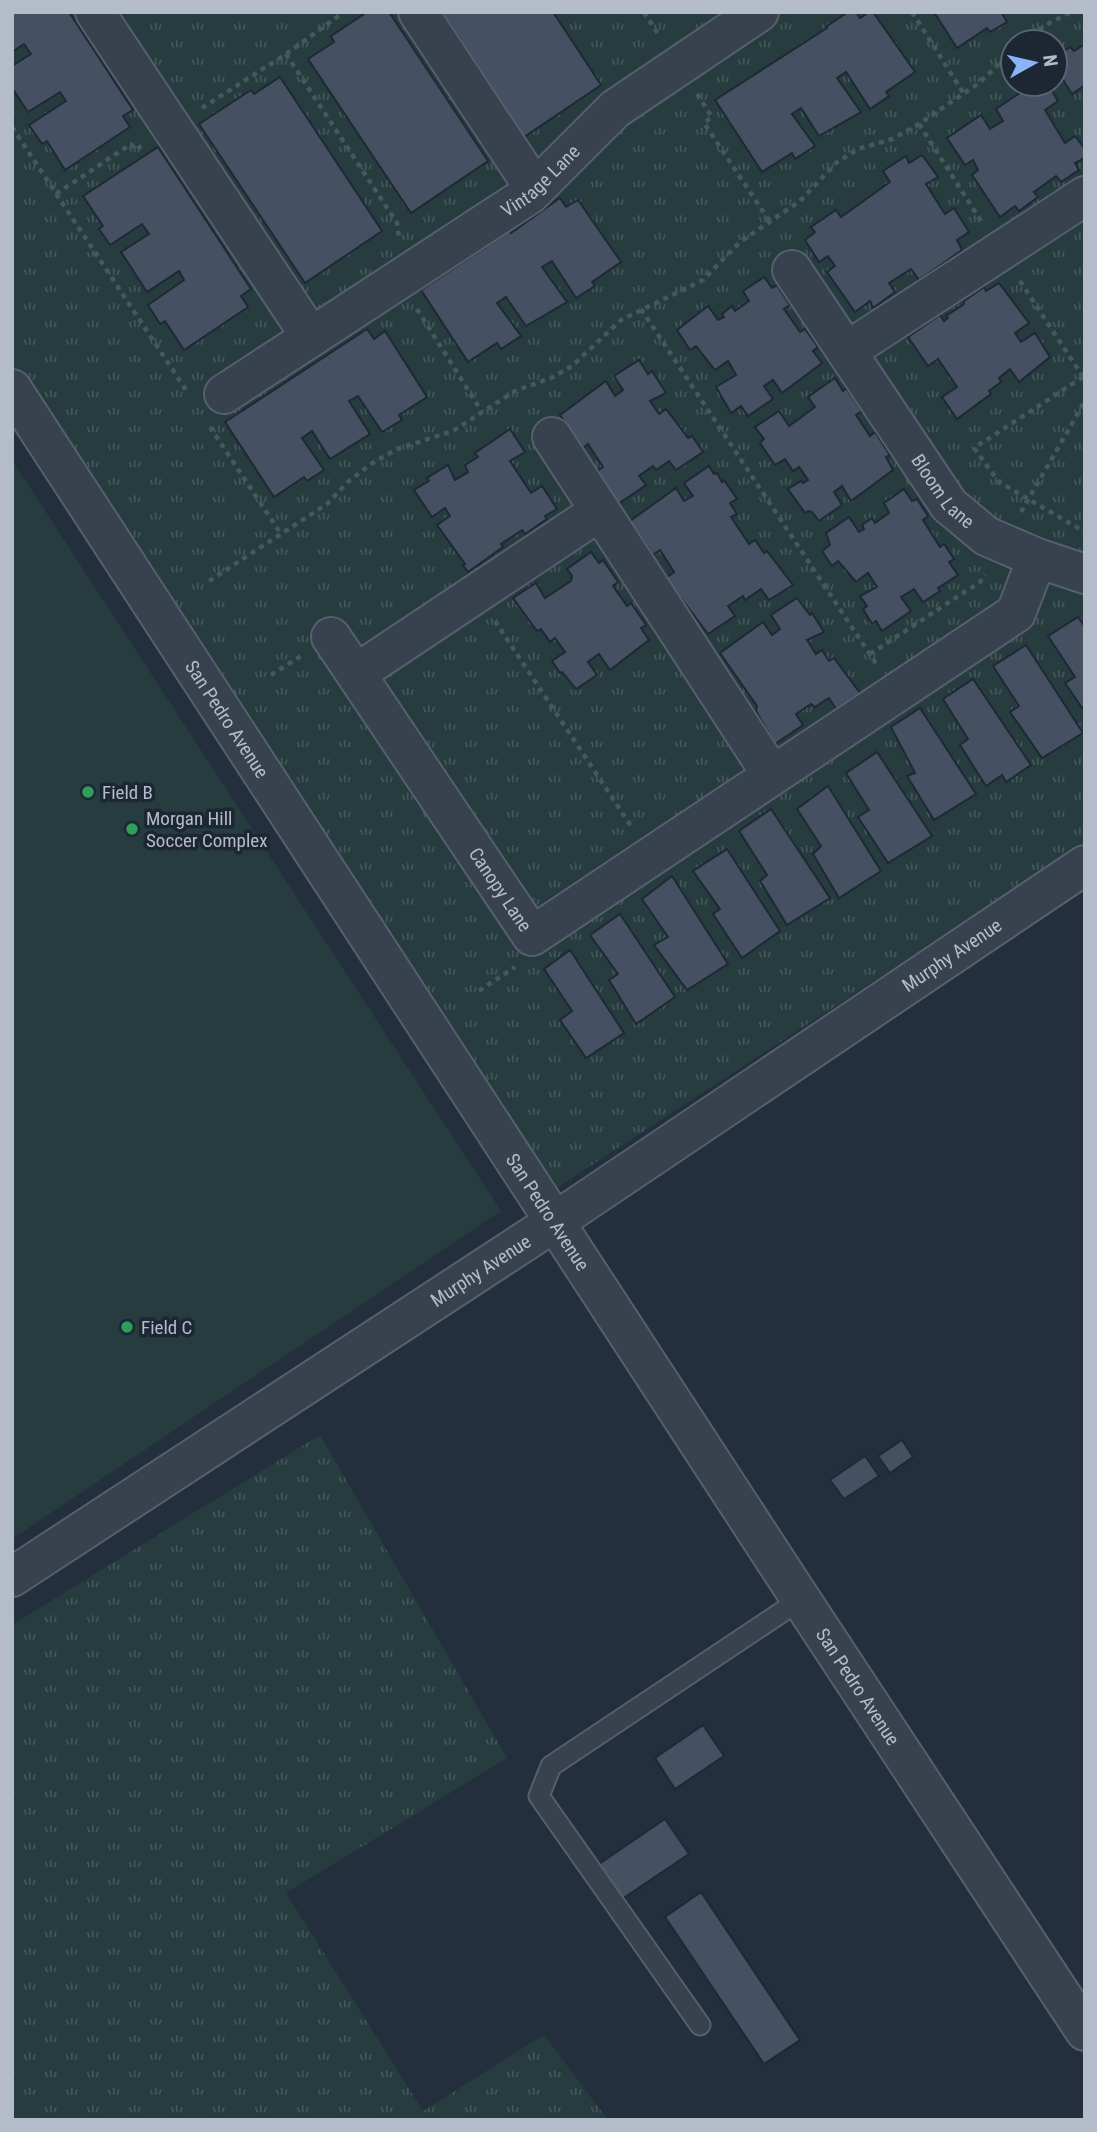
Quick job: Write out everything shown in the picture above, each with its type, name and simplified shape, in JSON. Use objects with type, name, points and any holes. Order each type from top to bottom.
[{"type":"street","points":[[95,12],[311,337]]},
{"type":"street","points":[[418,12],[535,189]]},
{"type":"street","name":"Vintage Lane","points":[[207,404],[535,189],[615,109],[759,12]]},
{"type":"street","points":[[847,351],[1085,196]]},
{"type":"street","name":"Bloom Lane","points":[[792,270],[948,505],[986,536],[1037,558],[1085,574]]},
{"type":"street","name":"San Pedro Avenue","points":[[12,389],[556,1221],[800,1600],[1085,2031]]},
{"type":"street","points":[[552,437],[772,775]]},
{"type":"street","points":[[357,673],[600,510]]},
{"type":"street","name":"Canopy Lane","points":[[331,637],[532,936],[1016,613],[1037,558]]},
{"type":"street","name":"Murphy Avenue","points":[[12,1577],[556,1221],[1085,865]]},
{"type":"lane","points":[[700,2025],[539,1796],[551,1766],[800,1600]]},
{"type":"path","points":[[644,12],[712,117],[704,123],[770,222]]},
{"type":"path","points":[[912,12],[964,94]]},
{"type":"path","points":[[1042,28],[1071,12]]},
{"type":"path","points":[[286,54],[397,223],[410,298],[482,412]]},
{"type":"path","points":[[209,582],[327,504],[349,481],[371,464],[397,449],[453,431],[515,391],[551,378],[572,366],[621,320],[703,280],[740,242],[800,201],[836,163],[858,149],[892,139],[964,94],[999,64]]},
{"type":"path","points":[[12,127],[207,404],[281,534]]},
{"type":"path","points":[[641,309],[895,694]]},
{"type":"path","points":[[1083,377],[974,448],[999,482],[1085,533]]},
{"type":"path","points":[[477,593],[651,856]]},
{"type":"green space","points":[[12,12],[1085,12],[1085,843],[549,1193],[12,364]]},
{"type":"green space","name":"Morgan Hill Soccer Complex","points":[[12,460],[501,1211],[12,1539]]},
{"type":"green space","points":[[320,1435],[507,1758],[286,1893],[423,2111],[544,2035],[608,2120],[12,2120],[12,1625]]},
{"type":"building","points":[[12,12],[69,12],[133,110],[123,116],[130,127],[65,170],[47,141],[42,144],[29,125],[66,101],[60,92],[28,112],[12,88],[12,66],[31,54],[24,44],[12,52]]},
{"type":"building","points":[[367,12],[389,12],[488,161],[411,213],[308,59],[334,42],[331,36]]},
{"type":"building","points":[[442,12],[553,12],[601,85],[524,137]]},
{"type":"building","points":[[848,12],[856,12],[860,18],[873,12],[915,72],[886,92],[889,96],[870,109],[846,72],[837,78],[861,112],[819,136],[801,108],[792,114],[815,146],[795,159],[792,153],[762,172],[715,100]]},
{"type":"building","points":[[934,12],[1001,12],[1007,22],[990,32],[987,28],[957,48]]},
{"type":"building","points":[[1085,44],[1085,85],[1072,94],[1069,89],[1069,48],[1074,51]]},
{"type":"building","points":[[280,77],[382,231],[305,283],[199,124],[251,90],[254,94]]},
{"type":"building","points":[[1012,98],[1056,98],[1058,101],[1045,110],[1065,143],[1075,136],[1085,149],[1085,158],[1075,163],[1079,170],[1061,182],[1056,176],[1034,192],[1038,197],[1019,211],[1015,206],[1000,217],[972,175],[978,170],[973,160],[965,165],[947,138],[981,115],[990,129],[1003,121],[996,109]]},
{"type":"building","points":[[158,147],[251,289],[241,296],[248,307],[184,350],[165,321],[160,324],[148,305],[184,280],[179,271],[147,292],[121,252],[149,234],[142,224],[110,245],[99,229],[103,226],[83,196]]},
{"type":"building","points":[[922,155],[938,177],[926,184],[945,214],[954,208],[969,232],[957,240],[962,250],[919,280],[911,269],[889,283],[895,292],[873,308],[870,301],[855,312],[827,272],[835,266],[828,256],[819,262],[805,240],[815,232],[811,227],[836,210],[841,217],[890,182],[883,171],[906,156],[909,163]]},
{"type":"building","points":[[560,198],[566,207],[578,200],[621,262],[592,282],[595,286],[576,298],[552,261],[542,267],[567,302],[526,326],[506,297],[497,303],[521,336],[501,349],[497,343],[468,362],[421,290],[510,231],[511,233]]},
{"type":"building","points":[[764,277],[772,288],[777,285],[790,305],[784,309],[800,332],[805,329],[818,347],[813,351],[822,363],[782,393],[773,380],[764,386],[773,399],[748,416],[741,406],[731,413],[716,387],[736,375],[728,361],[715,370],[696,346],[690,350],[677,330],[708,306],[718,320],[724,317],[722,314],[732,306],[735,311],[749,301],[743,291]]},
{"type":"building","points":[[999,283],[1029,323],[1015,333],[1021,342],[1035,333],[1050,357],[1019,382],[1010,369],[999,378],[1001,382],[989,391],[991,394],[957,419],[942,397],[957,387],[938,359],[928,366],[908,337],[940,315],[944,321],[948,318],[946,316],[984,287],[986,291]]},
{"type":"building","points":[[367,329],[374,339],[385,331],[427,397],[399,415],[402,420],[382,432],[358,396],[349,401],[370,434],[330,459],[312,431],[302,438],[324,470],[307,481],[304,477],[274,497],[225,422]]},
{"type":"building","points":[[639,360],[648,374],[652,371],[666,393],[650,401],[659,414],[666,409],[688,438],[692,436],[703,452],[676,470],[669,461],[656,470],[653,466],[639,476],[646,485],[618,504],[599,473],[603,467],[588,444],[583,448],[560,415],[606,381],[615,396],[623,390],[614,376]]},
{"type":"building","points":[[835,378],[843,391],[846,388],[862,411],[856,415],[870,436],[875,432],[890,455],[886,457],[893,470],[851,501],[842,486],[834,492],[842,505],[819,521],[812,512],[805,513],[788,489],[808,480],[799,467],[793,471],[785,459],[775,465],[760,443],[764,439],[755,427],[779,411],[789,426],[815,407],[808,397]]},
{"type":"building","points":[[510,429],[525,452],[510,461],[531,493],[542,486],[557,509],[525,534],[522,530],[501,544],[503,547],[468,572],[437,525],[450,516],[445,508],[432,517],[414,490],[448,465],[455,480],[468,472],[465,465],[478,457],[475,453]]},
{"type":"building","points":[[709,466],[722,482],[724,480],[737,499],[730,503],[737,514],[731,517],[749,544],[755,540],[764,553],[767,551],[793,585],[769,600],[761,589],[745,600],[743,596],[728,606],[735,616],[708,634],[666,578],[674,572],[660,550],[653,555],[630,521],[676,488],[684,501],[693,496],[684,483]]},
{"type":"building","points":[[904,489],[912,501],[917,499],[928,516],[923,520],[940,547],[944,544],[954,559],[949,562],[958,575],[923,602],[914,589],[901,597],[911,611],[882,631],[876,621],[872,624],[863,609],[867,606],[860,596],[877,587],[868,573],[856,582],[838,561],[832,566],[822,551],[830,545],[826,533],[849,517],[859,532],[864,529],[862,525],[872,518],[875,523],[889,513],[884,503]]},
{"type":"building","points":[[591,552],[599,563],[603,560],[618,582],[613,586],[627,606],[631,603],[646,625],[641,628],[649,640],[610,670],[599,654],[588,662],[597,675],[576,689],[552,661],[565,652],[555,638],[550,642],[541,629],[537,631],[513,598],[536,583],[545,598],[571,581],[572,576],[567,569]]},
{"type":"building","points":[[797,598],[810,615],[812,613],[824,632],[807,640],[816,654],[822,650],[829,661],[834,658],[860,693],[836,709],[829,698],[815,707],[811,704],[796,714],[803,725],[775,744],[756,711],[757,706],[720,653],[763,622],[772,635],[780,629],[771,615]]},
{"type":"building","points":[[1078,617],[1085,627],[1085,712],[1065,683],[1075,677],[1048,636]]},
{"type":"building","points":[[1026,645],[1083,733],[1042,758],[1010,712],[1019,706],[993,666]]},
{"type":"building","points":[[973,679],[1031,765],[1006,782],[1002,775],[986,786],[960,745],[968,739],[943,699]]},
{"type":"building","points":[[920,708],[976,794],[934,820],[907,776],[915,773],[891,727]]},
{"type":"building","points":[[877,752],[932,836],[888,863],[858,817],[869,810],[846,773]]},
{"type":"building","points":[[828,786],[881,871],[839,898],[813,854],[821,846],[797,809]]},
{"type":"building","points":[[771,809],[830,898],[787,925],[760,881],[767,875],[739,831]]},
{"type":"building","points":[[727,849],[780,931],[742,958],[713,914],[720,909],[693,871]]},
{"type":"building","points":[[672,876],[728,964],[687,990],[654,945],[668,937],[642,899]]},
{"type":"building","points":[[620,914],[675,997],[636,1024],[609,980],[618,974],[590,935]]},
{"type":"building","points":[[570,950],[624,1033],[586,1058],[560,1020],[572,1011],[544,969]]},
{"type":"building","points":[[902,1440],[913,1457],[890,1473],[878,1456]]},
{"type":"building","points":[[865,1456],[879,1476],[844,1499],[830,1480]]},
{"type":"building","points":[[703,1725],[724,1756],[675,1789],[655,1758]]},
{"type":"building","points":[[665,1819],[689,1854],[622,1899],[599,1864]]},
{"type":"building","points":[[701,1892],[800,2040],[764,2064],[665,1917]]},
{"type":"place","name":"Field B","points":[[88,792]]},
{"type":"place","name":"Morgan Hill Soccer Complex","points":[[132,829]]},
{"type":"place","name":"Field C","points":[[127,1327]]}]
